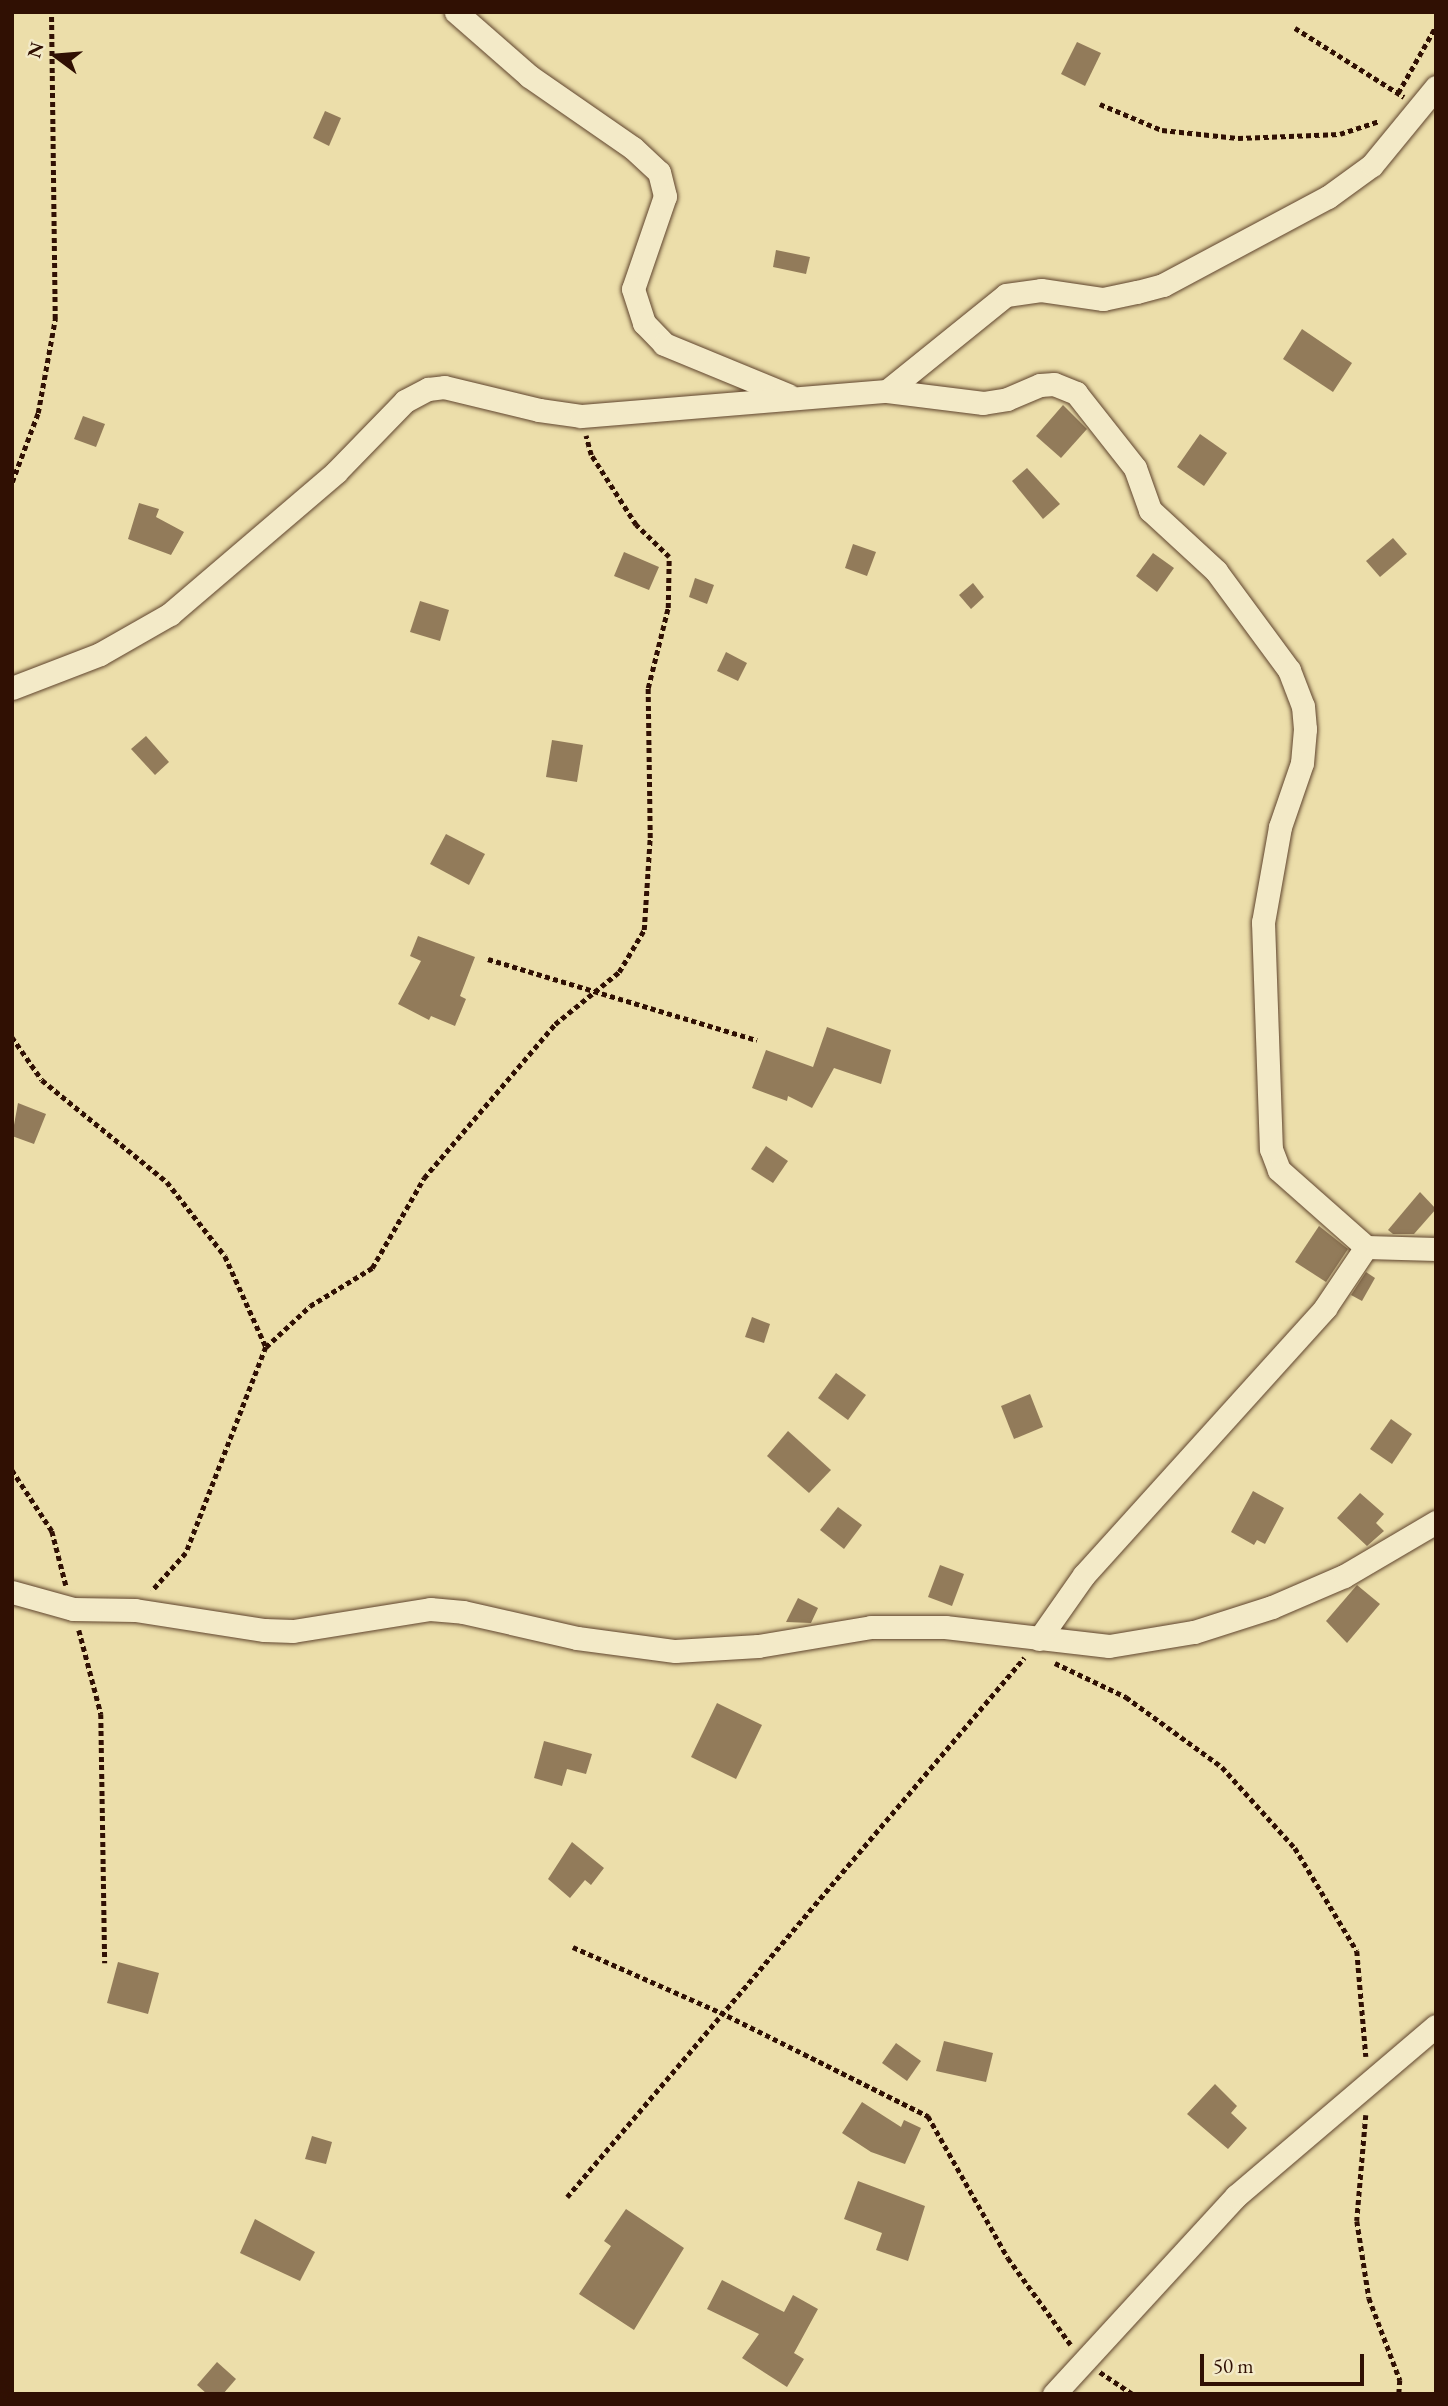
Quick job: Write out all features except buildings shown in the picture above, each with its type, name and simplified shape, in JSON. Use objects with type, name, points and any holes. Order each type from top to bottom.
[{"type":"street","points":[[456,12],[529,76],[634,148],[659,173],[665,196],[633,289],[644,323],[663,344],[792,397]]},
{"type":"street","points":[[887,391],[1006,295],[1041,290],[1103,299],[1163,285],[1328,197],[1372,166],[1436,86]]},
{"type":"street","points":[[12,688],[100,654],[170,614],[336,472],[405,401],[428,389],[444,387],[539,411],[582,416],[887,391],[983,402],[1007,399],[1040,385],[1054,384],[1076,393],[1135,468],[1150,510],[1216,571],[1289,670],[1303,706],[1305,729],[1302,763],[1280,827],[1263,922],[1271,1149],[1279,1170],[1366,1247],[1436,1249]]},
{"type":"street","points":[[1034,1645],[1084,1575],[1325,1308],[1366,1247]]},
{"type":"street","points":[[12,1592],[73,1609],[135,1610],[293,1631],[430,1609],[675,1651],[758,1646],[872,1627],[944,1627],[1034,1645],[1109,1646],[1194,1632],[1272,1607],[1344,1576],[1436,1522]]},
{"type":"street","points":[[1054,2394],[1081,2360],[1236,2196],[1436,2026]]},
{"type":"path","points":[[12,482],[38,413],[55,319],[51,12]]},
{"type":"path","points":[[1398,93],[1436,26]]},
{"type":"path","points":[[1295,28],[1420,106]]},
{"type":"path","points":[[1100,104],[1162,131],[1238,138],[1340,134],[1386,118]]},
{"type":"path","points":[[135,1610],[186,1553],[266,1347],[310,1306],[372,1268],[424,1178],[555,1024],[618,972],[644,930],[650,838],[649,688],[668,608],[669,557],[636,525],[591,455],[582,416]]},
{"type":"path","points":[[488,959],[757,1040]]},
{"type":"path","points":[[12,1037],[42,1080],[167,1182],[226,1256],[266,1347]]},
{"type":"path","points":[[12,1470],[52,1531],[101,1714],[105,1963]]},
{"type":"path","points":[[567,2197],[720,2012],[1034,1645],[1126,1697],[1222,1767],[1295,1848],[1357,1951],[1369,2084],[1357,2221],[1369,2298],[1400,2380],[1399,2394]]},
{"type":"path","points":[[573,1947],[720,2012],[928,2116],[1008,2258],[1081,2360],[1133,2394]]}]
